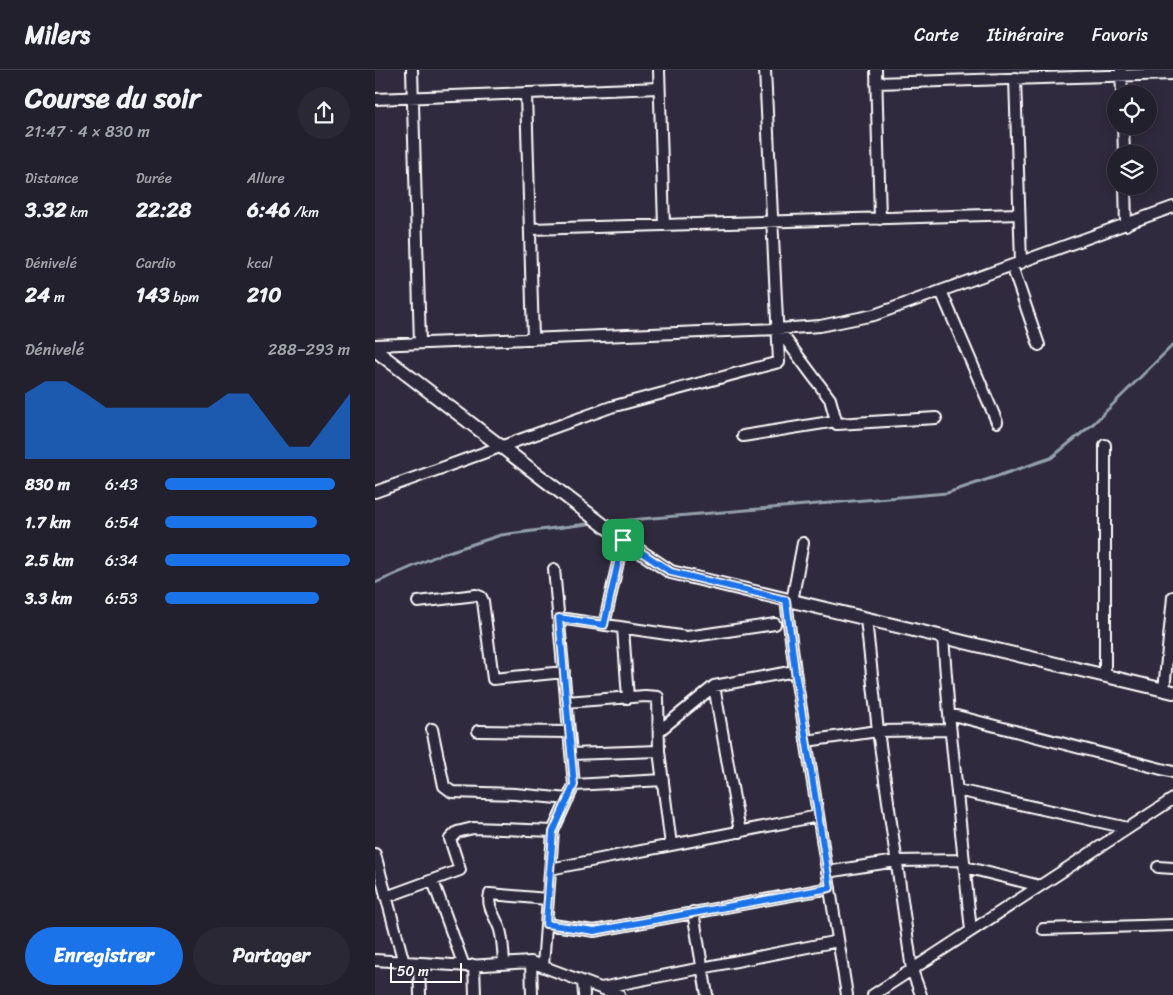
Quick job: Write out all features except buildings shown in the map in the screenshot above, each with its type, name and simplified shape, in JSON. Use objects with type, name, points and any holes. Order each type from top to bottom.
[{"type":"street","points":[[411,70],[420,343]]},
{"type":"street","points":[[659,70],[664,225]]},
{"type":"street","points":[[375,492],[611,407],[779,362],[765,70]]},
{"type":"street","points":[[876,70],[880,219]]},
{"type":"street","points":[[876,83],[1121,73],[1173,74]]},
{"type":"street","points":[[1015,78],[1019,214],[1016,264],[1039,345]]},
{"type":"street","points":[[375,99],[659,88]]},
{"type":"street","points":[[525,93],[533,339]]},
{"type":"street","points":[[1125,195],[1127,225]]},
{"type":"street","points":[[375,345],[778,330],[820,326],[874,315],[1173,207]]},
{"type":"street","points":[[530,229],[1019,214]]},
{"type":"street","points":[[941,291],[997,422]]},
{"type":"street","points":[[778,330],[830,399],[837,424],[936,418]]},
{"type":"street","points":[[375,350],[623,540],[671,572],[1169,691],[1173,597]]},
{"type":"street","points":[[743,436],[836,421]]},
{"type":"street","points":[[1105,445],[1105,675]]},
{"type":"street","points":[[604,625],[623,540]]},
{"type":"street","points":[[803,543],[789,600],[795,671],[847,995]]},
{"type":"street","points":[[543,966],[553,832],[574,785],[554,569]]},
{"type":"street","points":[[418,602],[476,595],[481,597],[493,679],[564,672]]},
{"type":"street","points":[[559,618],[687,637],[775,624]]},
{"type":"street","points":[[865,618],[912,970],[921,995]]},
{"type":"street","points":[[623,628],[628,698]]},
{"type":"street","points":[[943,637],[950,730],[971,931]]},
{"type":"street","points":[[659,731],[714,686],[795,671]]},
{"type":"street","points":[[714,686],[740,832]]},
{"type":"street","points":[[566,702],[645,696],[658,697],[659,751],[671,845]]},
{"type":"street","points":[[949,714],[1173,772]]},
{"type":"street","points":[[432,729],[444,786],[452,792],[515,794],[567,799]]},
{"type":"street","points":[[477,730],[569,732]]},
{"type":"street","points":[[806,741],[879,732],[950,730]]},
{"type":"street","points":[[571,754],[659,751]]},
{"type":"street","points":[[574,785],[663,780]]},
{"type":"street","points":[[957,790],[1128,828]]},
{"type":"street","points":[[873,995],[1173,799]]},
{"type":"street","points":[[550,869],[818,816]]},
{"type":"street","points":[[386,897],[460,870],[450,839],[457,832],[473,828],[553,832]]},
{"type":"street","points":[[375,854],[404,963]]},
{"type":"street","points":[[827,872],[897,861],[964,864],[1040,886]]},
{"type":"street","points":[[1158,867],[1173,868]]},
{"type":"street","points":[[433,881],[469,966],[475,995]]},
{"type":"street","points":[[546,924],[594,931],[830,888]]},
{"type":"street","points":[[504,962],[500,929],[493,915],[489,898],[490,894],[547,899]]},
{"type":"street","points":[[693,912],[707,995]]},
{"type":"street","points":[[1043,929],[1173,925]]},
{"type":"street","points":[[600,988],[838,941]]},
{"type":"street","points":[[375,960],[469,966],[504,962],[531,962],[619,995]]},
{"type":"street","points":[[531,962],[532,995]]},
{"type":"street","points":[[419,964],[420,995]]},
{"type":"street","points":[[583,982],[584,995]]},
{"type":"waterway","points":[[606,522],[947,493],[1051,458],[1094,423],[1173,345]]},
{"type":"waterway","points":[[375,583],[439,555],[501,535],[595,523]]},
{"type":"route","points":[[623,540],[671,572],[786,600],[795,671],[830,888],[594,931],[546,924],[553,832],[574,785],[559,618],[604,625],[623,540]]}]
